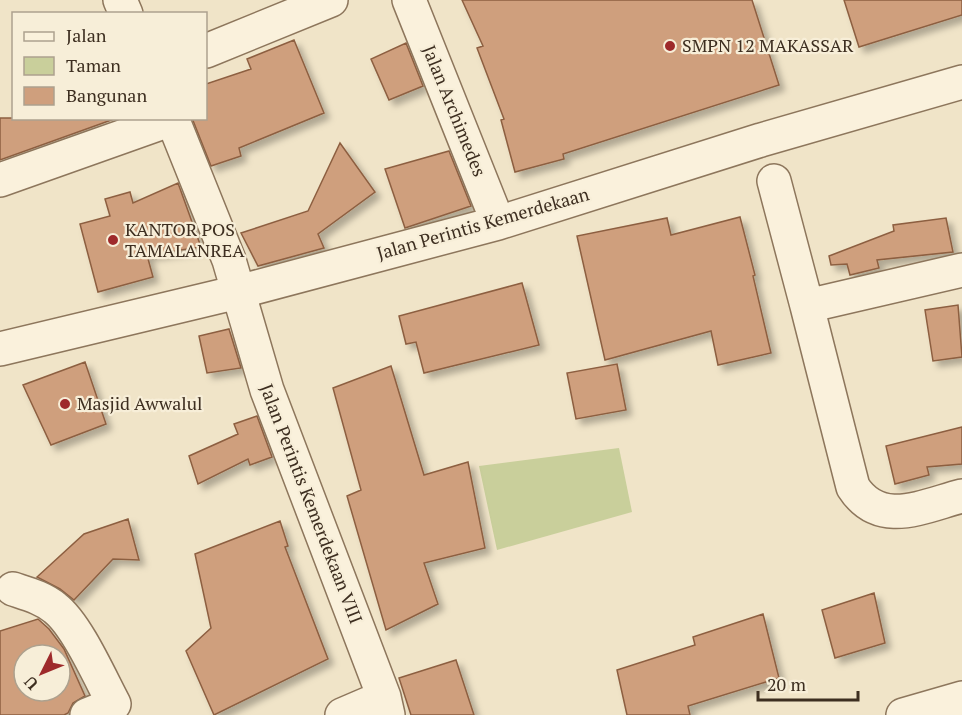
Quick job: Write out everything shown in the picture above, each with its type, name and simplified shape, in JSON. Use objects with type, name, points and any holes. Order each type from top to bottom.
[{"type":"street","points":[[207,51],[332,0]]},
{"type":"street","name":"Jalan Archimedes","points":[[409,0],[498,223]]},
{"type":"street","name":"Jalan Perintis Kemerdekaan","points":[[0,349],[238,292],[498,223],[761,140],[962,82]]},
{"type":"street","points":[[0,180],[169,120]]},
{"type":"street","name":"Jalan Perintis Kemerdekaan VIII","points":[[172,120],[229,260],[267,390],[386,706]]},
{"type":"street","points":[[774,181],[853,487],[860,498],[871,506],[886,512],[902,512],[962,496]]},
{"type":"street","points":[[807,306],[962,270]]},
{"type":"street","points":[[4,587],[37,597],[56,609],[69,623],[114,704],[87,715]]},
{"type":"street","points":[[903,715],[962,698]]},
{"type":"street","points":[[342,715],[386,706]]},
{"type":"green space","points":[[619,448],[632,512],[497,550],[479,466]]},
{"type":"building","points":[[462,0],[752,0],[779,85],[563,154],[564,159],[515,172],[501,120],[504,119],[477,48],[483,46]]},
{"type":"building","points":[[844,0],[962,0],[962,15],[859,47]]},
{"type":"building","points":[[294,40],[324,113],[239,148],[241,156],[211,166],[193,120],[207,120],[207,84],[251,69],[247,59]]},
{"type":"building","points":[[406,43],[423,86],[389,100],[371,59]]},
{"type":"building","points":[[0,118],[111,120],[0,160]]},
{"type":"building","points":[[340,143],[375,192],[318,234],[324,248],[258,266],[241,233],[308,211]]},
{"type":"building","points":[[449,151],[471,206],[405,228],[385,169]]},
{"type":"building","points":[[178,183],[201,247],[147,255],[153,277],[98,292],[80,224],[110,216],[105,199],[130,192],[133,203]]},
{"type":"building","points":[[740,217],[771,353],[718,365],[711,331],[605,360],[577,236],[667,218],[671,235]]},
{"type":"building","points":[[946,218],[953,252],[877,260],[879,268],[850,275],[847,264],[831,265],[829,256],[894,231],[893,225]]},
{"type":"building","points":[[522,283],[539,345],[424,373],[416,342],[406,344],[399,316]]},
{"type":"building","points":[[958,305],[962,357],[933,361],[925,310]]},
{"type":"building","points":[[229,329],[241,368],[207,373],[199,336]]},
{"type":"building","name":"Masjid Awwalul","points":[[85,362],[106,424],[51,445],[23,385]]},
{"type":"building","points":[[617,364],[626,410],[576,419],[567,373]]},
{"type":"building","points":[[391,366],[424,475],[468,462],[485,548],[424,563],[438,604],[386,630],[347,496],[361,490],[333,388]]},
{"type":"building","points":[[257,416],[272,457],[250,465],[248,459],[198,484],[189,456],[238,434],[234,424]]},
{"type":"building","points":[[962,427],[962,464],[927,467],[929,475],[895,484],[886,446]]},
{"type":"building","points":[[128,519],[139,560],[113,559],[74,600],[60,589],[37,577],[84,534]]},
{"type":"building","points":[[280,521],[288,546],[285,547],[328,659],[214,715],[186,651],[211,628],[195,554]]},
{"type":"building","points":[[874,593],[885,643],[835,658],[822,610]]},
{"type":"building","points":[[763,614],[779,678],[688,706],[690,715],[627,715],[617,670],[695,645],[693,637]]},
{"type":"building","points":[[38,619],[60,643],[12,643],[12,703],[72,703],[72,667],[85,696],[73,703],[68,713],[64,715],[0,715],[0,631]]},
{"type":"building","points":[[456,660],[474,715],[411,715],[399,678]]},
{"type":"place","name":"SMPN 12 MAKASSAR","points":[[670,46]]},
{"type":"place","name":"KANTOR POS TAMALANREA","points":[[113,240]]},
{"type":"place","name":"Masjid Awwalul","points":[[65,404]]}]
